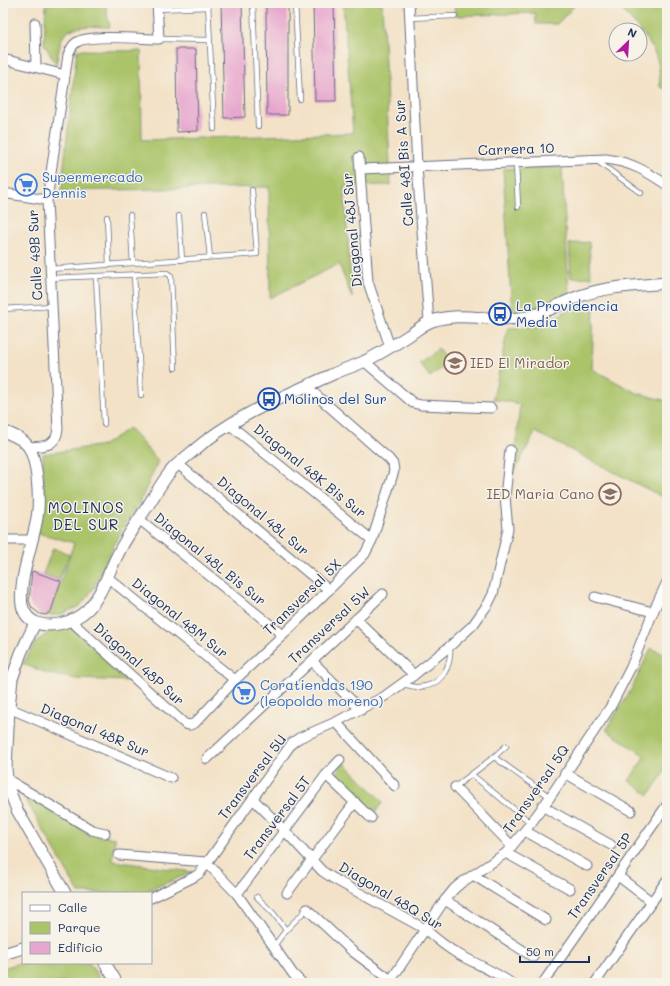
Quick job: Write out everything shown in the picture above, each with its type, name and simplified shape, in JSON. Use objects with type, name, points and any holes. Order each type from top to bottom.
[{"type":"street","name":"Calle 48I Bis A Sur","points":[[409,3],[417,166],[429,322]]},
{"type":"street","points":[[157,6],[159,39]]},
{"type":"street","points":[[35,23],[36,67]]},
{"type":"street","name":"Calle 49B Sur","points":[[29,448],[46,445],[54,441],[58,436],[46,200],[68,55],[70,49],[75,43],[89,38],[159,39]]},
{"type":"street","points":[[3,59],[65,75]]},
{"type":"street","name":"Diagonal 48J Sur","points":[[359,156],[368,282],[390,347]]},
{"type":"street","name":"Carrera 10","points":[[361,169],[606,159],[628,163],[643,170],[667,185]]},
{"type":"street","points":[[3,193],[46,200]]},
{"type":"street","points":[[3,431],[19,438],[29,448],[34,464],[38,495],[38,513],[23,585],[23,607],[30,619],[36,623],[42,625],[54,625],[71,621],[80,616],[94,602],[118,554],[171,471],[194,450],[230,425],[258,409],[364,361],[390,347],[429,322],[458,316],[522,318],[540,313],[590,293],[667,283]]},
{"type":"street","points":[[364,361],[413,403],[421,405],[491,408]]},
{"type":"street","name":"Transversal 5X","points":[[190,725],[195,723],[235,680],[365,554],[372,540],[394,470],[393,464],[307,386]]},
{"type":"street","name":"Diagonal 48K Bis Sur","points":[[230,425],[372,540]]},
{"type":"street","name":"Transversal 5U","points":[[152,898],[200,873],[206,862],[292,743],[299,738],[361,710],[385,696],[450,646],[473,625],[488,604],[493,594],[508,528],[505,497],[510,450]]},
{"type":"street","name":"Diagonal 48L Sur","points":[[178,464],[329,590]]},
{"type":"street","name":"Diagonal 48L Bis Sur","points":[[139,519],[283,635]]},
{"type":"street","points":[[3,540],[32,540]]},
{"type":"street","name":"Diagonal 48M Sur","points":[[107,577],[235,680]]},
{"type":"street","name":"Transversal 5Q","points":[[390,982],[445,900],[461,883],[509,849],[525,831],[550,797],[611,706],[631,667],[652,612],[667,582]]},
{"type":"street","name":"Transversal 5W","points":[[207,759],[383,594]]},
{"type":"street","points":[[595,597],[652,612]]},
{"type":"street","points":[[356,619],[414,675]]},
{"type":"street","name":"Diagonal 48P Sur","points":[[71,621],[185,724],[190,725]]},
{"type":"street","points":[[36,623],[7,688],[9,708],[6,768],[7,779],[17,810],[64,892]]},
{"type":"street","points":[[312,660],[361,710]]},
{"type":"street","name":"Diagonal 48R Sur","points":[[9,708],[171,778]]},
{"type":"street","points":[[336,722],[395,786]]},
{"type":"street","name":"Transversal 5T","points":[[237,894],[326,775],[340,760]]},
{"type":"street","points":[[565,773],[631,811]]},
{"type":"street","points":[[326,775],[371,818]]},
{"type":"street","points":[[7,779],[92,830],[105,833]]},
{"type":"street","points":[[455,787],[509,849],[570,889]]},
{"type":"street","name":"Diagonal 48Q Sur","points":[[253,799],[322,871],[425,929],[458,954],[482,965],[511,983]]},
{"type":"street","points":[[287,893],[355,802]]},
{"type":"street","name":"Transversal 5P","points":[[543,983],[667,805]]},
{"type":"street","points":[[542,806],[611,845]]},
{"type":"street","points":[[525,831],[587,866]]},
{"type":"street","points":[[119,855],[206,862],[237,894],[292,974],[302,983]]},
{"type":"street","points":[[473,875],[546,920]]},
{"type":"street","points":[[618,876],[652,902]]},
{"type":"street","points":[[595,983],[667,880]]},
{"type":"street","points":[[445,900],[533,957]]},
{"type":"street","points":[[307,909],[352,951],[390,982]]},
{"type":"street","points":[[3,954],[22,948]]},
{"type":"street","points":[[106,964],[117,983]]},
{"type":"lane","points":[[253,3],[258,126]]},
{"type":"lane","points":[[296,3],[300,99]]},
{"type":"lane","points":[[157,6],[208,5],[214,128]]},
{"type":"lane","points":[[409,18],[455,16]]},
{"type":"lane","points":[[159,39],[209,40]]},
{"type":"lane","points":[[595,159],[641,193]]},
{"type":"lane","points":[[516,163],[518,207]]},
{"type":"lane","points":[[50,274],[109,265],[257,254],[252,190]]},
{"type":"lane","points":[[205,213],[210,257]]},
{"type":"lane","points":[[130,216],[133,263]]},
{"type":"lane","points":[[179,216],[182,260]]},
{"type":"lane","points":[[107,218],[109,265]]},
{"type":"lane","points":[[50,274],[96,277],[166,273],[171,276],[175,368]]},
{"type":"lane","points":[[134,275],[141,395]]},
{"type":"lane","points":[[96,277],[104,424]]},
{"type":"lane","points":[[3,309],[52,306]]},
{"type":"lane","points":[[402,684],[417,688],[433,685],[443,674],[451,658],[450,646]]},
{"type":"lane","points":[[455,787],[506,746]]},
{"type":"lane","points":[[494,757],[550,797]]},
{"type":"lane","points":[[472,774],[531,823]]},
{"type":"lane","points":[[258,897],[274,914],[286,930]]},
{"type":"lane","points":[[274,946],[286,930],[307,909]]},
{"type":"green space","points":[[46,3],[105,3],[110,27],[89,26],[75,28],[69,31],[64,35],[61,41],[56,64],[44,44]]},
{"type":"green space","points":[[343,3],[382,3],[391,185],[344,186],[352,298],[339,264],[270,298],[269,187],[61,191],[77,50],[141,51],[142,140],[353,133]]},
{"type":"green space","points":[[454,3],[577,3],[557,24],[536,24],[535,13],[455,16]]},
{"type":"green space","points":[[615,3],[667,3],[667,89],[660,87],[659,65],[648,41],[648,22],[633,22]]},
{"type":"green space","points":[[562,167],[569,293],[542,306],[512,314],[503,169]]},
{"type":"green space","points":[[589,242],[591,277],[571,278],[569,244]]},
{"type":"green space","points":[[594,304],[592,369],[637,393],[667,401],[667,499],[535,432],[512,476],[520,404],[493,399],[508,328],[526,327],[537,324],[576,307]]},
{"type":"green space","points":[[438,349],[448,363],[430,377],[419,363]]},
{"type":"green space","points":[[129,428],[158,461],[139,504],[120,533],[93,589],[80,606],[59,615],[46,615],[51,611],[74,543],[38,533],[44,491],[43,454],[104,445]]},
{"type":"green space","points":[[53,548],[69,554],[59,580],[43,574]]},
{"type":"green space","points":[[72,628],[130,681],[76,679],[49,674],[23,664],[35,643],[49,632]]},
{"type":"green space","points":[[667,646],[667,768],[649,795],[629,781],[645,756],[606,730],[632,688],[651,648],[663,654]]},
{"type":"green space","points":[[344,762],[383,802],[373,815],[332,777]]},
{"type":"green space","points":[[22,793],[89,834],[115,838],[113,861],[193,872],[144,892],[78,892]]},
{"type":"green space","points":[[22,962],[22,964],[90,964],[103,983],[14,983],[3,971],[3,968]]},
{"type":"building","points":[[221,3],[242,3],[245,117],[224,118]]},
{"type":"building","points":[[266,3],[288,3],[288,115],[267,115]]},
{"type":"building","points":[[313,3],[334,3],[336,101],[315,101]]},
{"type":"building","points":[[176,49],[196,49],[198,131],[177,132]]},
{"type":"building","points":[[32,571],[61,581],[51,611],[46,615],[40,614],[32,608],[29,601]]},
{"type":"place","name":"Supermercado Dennis","points":[[26,185]]},
{"type":"place","name":"La Providencia Media","points":[[500,314]]},
{"type":"place","name":"IED El Mirador","points":[[455,363]]},
{"type":"place","name":"Molinos del Sur","points":[[269,399]]},
{"type":"place","name":"IED Maria Cano","points":[[610,494]]},
{"type":"place","name":"Coratiendas 190 (leopoldo moreno)","points":[[244,693]]},
{"type":"district","name":"MOLINOS DEL SUR","points":[[86,516]]}]
